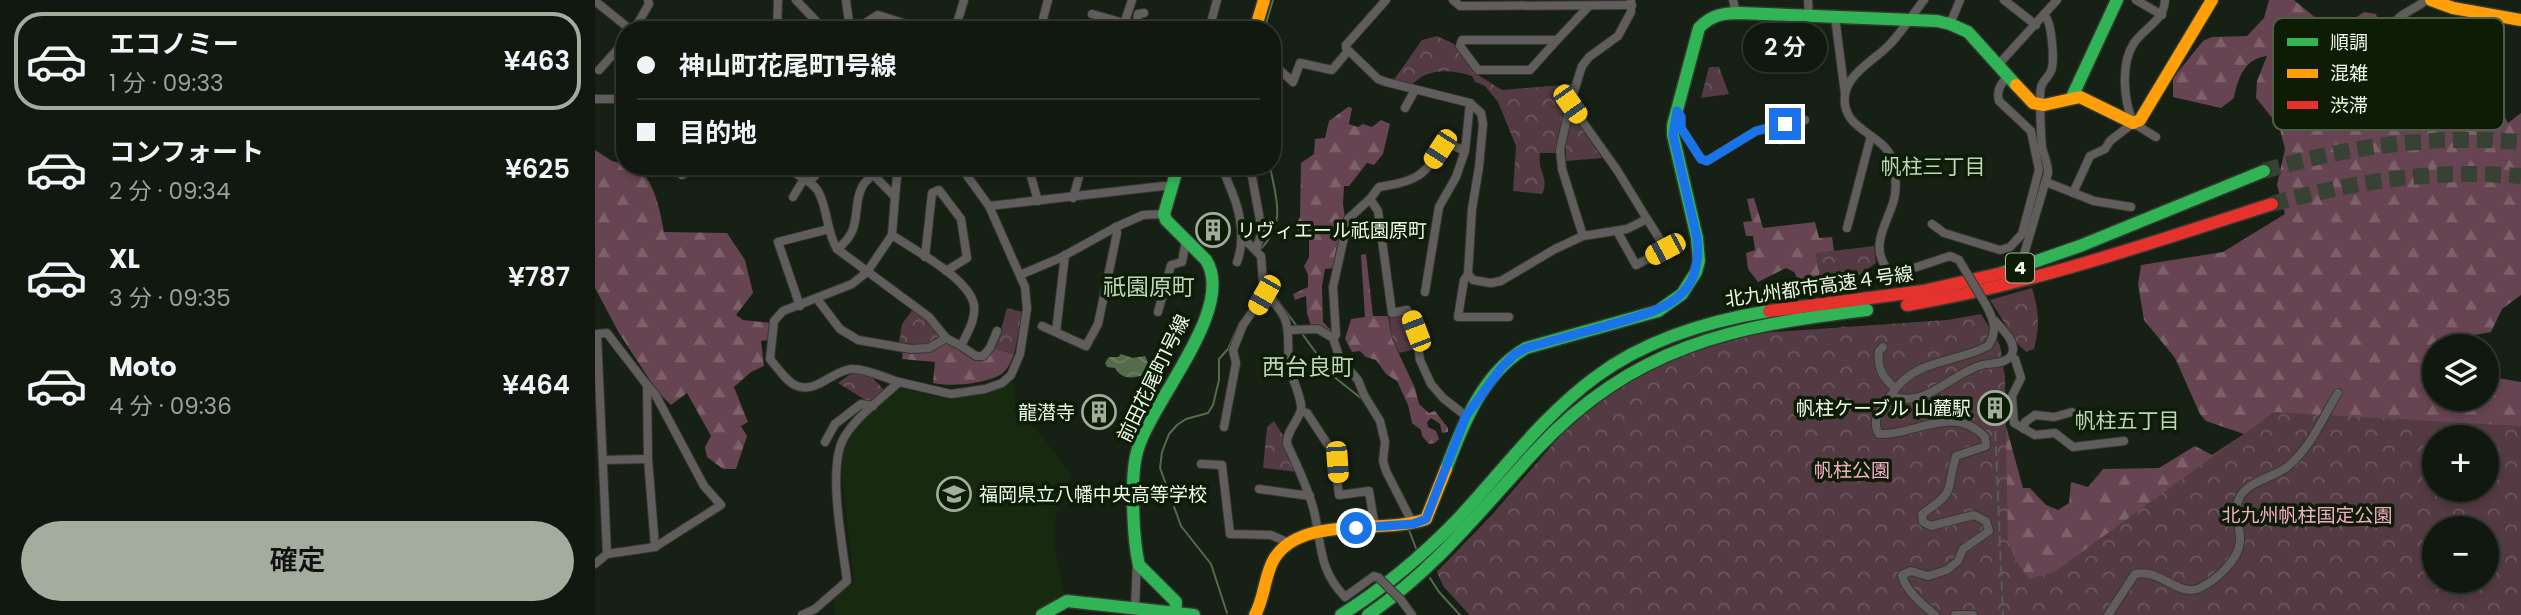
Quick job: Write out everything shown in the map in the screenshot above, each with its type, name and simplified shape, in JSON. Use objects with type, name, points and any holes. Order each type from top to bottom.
[{"type":"main road","points":[[1258,21],[1264,0]]},
{"type":"main road","points":[[2072,97],[2117,0]]},
{"type":"main road","points":[[1255,615],[1260,607],[1275,556],[1289,542],[1318,532],[1413,524],[1426,519],[1466,416],[1514,355],[1526,348],[1658,311],[1672,303],[1690,284],[1696,272],[1699,254],[1673,135],[1699,27],[1718,14],[1734,7],[1809,16],[1950,23],[1968,32],[2033,103],[2041,106],[2080,97],[2133,123],[2140,120],[2212,0]]},
{"type":"main road","points":[[2428,0],[2453,8],[2521,20]]},
{"type":"main road","name":"北九州都市高速４号線","points":[[1368,615],[1404,594],[1443,555],[1539,447],[1594,397],[1634,370],[1672,351],[1761,318],[1913,293],[2010,271],[2062,254],[2264,171]]},
{"type":"main road","points":[[1164,214],[1173,175]]},
{"type":"main road","name":"北九州都市高速４号線","points":[[1341,615],[1398,576],[1434,544],[1546,418],[1583,386],[1626,357],[1668,337],[1711,322],[1915,303],[1990,289],[2123,252],[2272,204]]},
{"type":"main road","name":"前田花尾町1号線","points":[[1137,557],[1137,450],[1196,337],[1210,305],[1214,287],[1208,263],[1166,220],[1164,214]]},
{"type":"main road","points":[[1137,557],[1139,565],[1177,603],[1175,614]]},
{"type":"main road","points":[[1042,615],[1067,601],[1194,615]]},
{"type":"street","points":[[638,21],[649,4],[648,0]]},
{"type":"street","points":[[777,21],[778,0]]},
{"type":"street","points":[[796,0],[816,21]]},
{"type":"street","points":[[846,0],[850,21]]},
{"type":"street","points":[[958,21],[964,0]]},
{"type":"street","points":[[1042,21],[1048,0]]},
{"type":"street","points":[[1125,21],[1132,0]]},
{"type":"street","points":[[1211,21],[1217,0]]},
{"type":"street","points":[[1386,0],[1346,45],[1348,51],[1378,79],[1470,103],[1481,113],[1483,124],[1472,209],[1468,274],[1464,280],[1458,317],[1509,317]]},
{"type":"street","points":[[1453,0],[1459,6],[1589,6],[1632,3],[1626,24],[1618,36],[1581,66],[1560,150],[1562,169],[1583,236]]},
{"type":"street","points":[[1808,0],[1809,16]]},
{"type":"street","points":[[1845,94],[1850,82],[1865,65],[1891,44],[1924,0]]},
{"type":"street","points":[[1950,23],[1960,0]]},
{"type":"street","points":[[2004,0],[2036,25]]},
{"type":"street","points":[[1999,65],[2057,0]]},
{"type":"street","points":[[2136,0],[2162,15]]},
{"type":"street","points":[[2156,137],[2133,123],[2129,113],[2125,69],[2133,44],[2162,15],[2165,0]]},
{"type":"street","points":[[2400,18],[2428,0]]},
{"type":"street","points":[[595,1],[621,21]]},
{"type":"street","points":[[1557,40],[1462,40],[1459,46],[1478,70],[1530,70],[1589,6]]},
{"type":"street","points":[[1137,21],[1138,14],[1144,13]]},
{"type":"street","points":[[1092,14],[1109,21]]},
{"type":"street","points":[[868,21],[878,15],[897,21]]},
{"type":"street","points":[[2025,251],[2049,173],[2048,162],[2042,150],[2041,87],[2052,71],[2051,29],[2045,16]]},
{"type":"street","points":[[1835,17],[1847,109],[1852,121],[1885,145],[1894,162],[1896,191],[1879,237],[1883,263],[1887,269],[1902,272],[1950,256],[1959,260],[1995,321],[2010,340],[2013,353],[2011,357],[2000,362],[1968,369],[1928,395],[1915,399],[1899,399],[1879,369],[1879,351],[1883,347]]},
{"type":"street","points":[[599,70],[616,51]]},
{"type":"street","points":[[1281,71],[1293,82],[1300,63],[1332,70],[1348,51]]},
{"type":"street","points":[[1932,224],[1944,233],[2000,250],[2010,247],[2022,234],[2039,170],[2031,131],[1999,101],[1999,87],[2008,76]]},
{"type":"street","points":[[1405,108],[1415,90]]},
{"type":"street","points":[[595,99],[616,99]]},
{"type":"street","points":[[1425,292],[1439,207],[1465,151],[1470,103]]},
{"type":"street","points":[[1570,104],[1617,170],[1665,249],[1636,265],[1617,231]]},
{"type":"street","points":[[1677,111],[1681,117],[1681,128],[1701,159],[1707,161],[1756,131],[1805,120]]},
{"type":"street","points":[[2073,193],[2090,156],[2105,149],[2110,141],[2133,123]]},
{"type":"street","points":[[1781,140],[1785,124]]},
{"type":"street","points":[[1847,228],[1871,136]]},
{"type":"street","points":[[1333,338],[1336,335],[1333,287],[1348,219],[1379,187],[1402,183],[1417,176],[1447,143],[1465,151]]},
{"type":"street","points":[[798,175],[817,190],[837,249],[929,317],[946,338],[976,356],[983,356],[990,348],[997,331]]},
{"type":"street","points":[[793,197],[813,175]]},
{"type":"street","points":[[837,249],[844,243],[856,222],[860,192],[873,175],[895,197]]},
{"type":"street","points":[[897,175],[892,235],[867,272],[852,284],[783,311],[774,321],[770,359],[789,383],[805,389],[840,372],[855,368],[951,394],[1002,383],[1016,367],[1028,297],[989,206],[967,175]]},
{"type":"street","points":[[1031,175],[1038,201]]},
{"type":"street","points":[[1073,198],[1079,175]]},
{"type":"street","points":[[1225,175],[1234,196],[1243,238],[1237,262]]},
{"type":"street","points":[[1224,427],[1236,363],[1233,350],[1243,325],[1264,295],[1258,253],[1262,231],[1252,175]]},
{"type":"street","points":[[2046,182],[2094,201],[2131,207]]},
{"type":"street","points":[[989,206],[1150,187],[1171,187]]},
{"type":"street","points":[[925,257],[932,193],[939,190],[961,219],[967,258],[946,271]]},
{"type":"street","points":[[1370,199],[1378,211],[1392,313],[1408,310],[1416,331],[1420,360],[1431,384],[1443,398],[1466,416]]},
{"type":"street","points":[[1020,275],[1143,215],[1164,214]]},
{"type":"street","points":[[1468,274],[1481,283],[1501,281],[1583,236],[1627,229],[1647,219]]},
{"type":"street","points":[[1042,326],[1086,346],[1098,324],[1116,227]]},
{"type":"street","points":[[800,306],[778,242],[829,229]]},
{"type":"street","points":[[892,235],[946,271],[969,292],[974,304],[974,320],[961,346]]},
{"type":"street","points":[[1243,238],[1258,253]]},
{"type":"street","points":[[1158,312],[1171,265],[1182,262],[1186,240]]},
{"type":"street","points":[[1056,332],[1065,255]]},
{"type":"street","points":[[1264,295],[1271,299],[1285,318],[1288,330],[1288,359],[1294,386],[1302,403],[1287,444],[1310,496],[1322,561],[1345,597],[1374,576],[1404,594],[1412,615]]},
{"type":"street","points":[[817,299],[841,329],[858,340],[911,349],[929,348],[946,338]]},
{"type":"street","points":[[1935,615],[1903,582],[1902,575],[1911,571],[1928,576],[1947,570],[1958,561],[1963,549],[1989,531],[1986,521],[1974,515],[1931,526],[1923,522],[1922,514],[1944,499],[1951,486],[1951,471],[1956,456],[1986,446],[1986,437],[1979,430],[1967,425],[1948,422],[1932,422],[1894,435],[1879,434],[1875,428],[1877,416],[1893,392],[1912,372],[1988,346],[1993,340],[1995,321]]},
{"type":"street","points":[[1288,330],[1318,329],[1333,338],[1340,359],[1358,380],[1380,421],[1385,442],[1383,461],[1386,471],[1413,524]]},
{"type":"street","points":[[595,564],[607,554],[655,547],[721,505],[704,486],[655,394],[607,333],[596,334],[607,554]]},
{"type":"street","points":[[2011,357],[2015,359],[2021,377],[2012,396],[2014,423],[2035,435],[2055,433],[2073,447],[2124,441]]},
{"type":"street","points":[[802,615],[815,609],[847,581],[835,469],[843,438],[899,382]]},
{"type":"street","points":[[647,385],[648,458],[655,547]]},
{"type":"street","points":[[2108,615],[2135,574],[2148,572],[2179,589],[2198,590],[2221,574],[2237,553],[2240,541],[2235,507],[2243,492],[2286,467],[2304,450],[2338,393]]},
{"type":"street","points":[[825,442],[835,424],[861,404],[873,406]]},
{"type":"street","points":[[1301,411],[1307,412],[1334,454],[1339,495],[1369,491],[1375,527]]},
{"type":"street","points":[[2024,429],[2025,422],[2035,415],[2054,417],[2072,412]]},
{"type":"street","points":[[603,460],[648,458]]},
{"type":"street","points":[[1201,464],[1222,465],[1230,534],[1271,535],[1289,542]]},
{"type":"street","points":[[1259,489],[1310,496]]},
{"type":"street","points":[[1135,608],[1137,557]]},
{"type":"street","points":[[1955,615],[1973,615]]},
{"type":"shaded area","name":"福岡県立八幡中央高等学校","points":[[1014,381],[1015,409],[1039,432],[1071,474],[1056,514],[1054,544],[1065,599],[1033,615],[835,615],[834,598],[854,580],[841,468],[847,440],[859,423],[899,387],[948,398],[977,395]]},
{"type":"green space","points":[[2269,0],[2294,0],[2316,18],[2273,18],[2273,119],[2256,98],[2257,81],[2267,56],[2248,65],[2240,77],[2234,98],[2221,108],[2173,97],[2173,78],[2203,41],[2212,37],[2247,36],[2264,18]]},
{"type":"green space","points":[[2364,12],[2376,14],[2377,18],[2356,18]]},
{"type":"green space","points":[[1437,36],[1454,44],[1475,73],[1502,90],[1573,84],[1558,153],[1540,153],[1545,183],[1542,194],[1513,191],[1516,146],[1498,102],[1485,86],[1475,82],[1472,76],[1440,72],[1425,75],[1412,85],[1393,81],[1422,40]]},
{"type":"green space","points":[[1709,67],[1719,67],[1729,94],[1701,98]]},
{"type":"green space","points":[[1348,107],[1352,108],[1349,124],[1372,127],[1381,120],[1390,124],[1383,154],[1374,165],[1367,163],[1349,186],[1344,186],[1345,218],[1335,268],[1325,269],[1322,286],[1323,322],[1334,333],[1332,335],[1311,326],[1306,296],[1295,300],[1293,294],[1308,287],[1308,275],[1304,266],[1309,257],[1309,239],[1298,231],[1296,225],[1300,217],[1301,163],[1314,154],[1315,139],[1325,138],[1329,121]]},
{"type":"green space","name":"北九州帆柱国定公園","points":[[2521,113],[2521,295],[2502,309],[2491,332],[2422,334],[2422,411],[2499,411],[2499,378],[2521,382],[2521,615],[1470,615],[1444,587],[1437,572],[1492,515],[1561,435],[1844,326],[1977,422],[2006,426],[2023,488],[2030,488],[2046,505],[2058,510],[2069,503],[2071,482],[2088,487],[2103,469],[2159,468],[2195,446],[2212,455],[2244,434],[2206,421],[2200,414],[2175,358],[2144,320],[2138,284],[2141,265],[2223,252],[2285,214],[2277,185],[2285,149],[2280,130],[2504,130],[2504,116],[2508,123]]},
{"type":"green space","points":[[1573,115],[1602,158],[1566,161],[1565,142]]},
{"type":"green space","points":[[595,150],[616,162],[616,175],[644,175],[649,181],[664,232],[727,233],[745,260],[753,293],[736,315],[743,320],[771,323],[768,340],[761,341],[764,366],[751,372],[734,387],[748,422],[741,426],[747,436],[736,469],[723,469],[707,457],[705,447],[711,436],[687,393],[671,405],[657,391],[619,333],[595,288]]},
{"type":"green space","points":[[1754,198],[1763,228],[1815,222],[1819,238],[1832,237],[1834,251],[1816,254],[1822,287],[1802,287],[1794,272],[1786,268],[1758,282],[1748,269],[1746,253],[1755,250],[1753,236],[1746,236],[1743,222],[1752,221],[1747,199]]},
{"type":"green space","points":[[1874,246],[1876,263],[1855,278],[1821,283],[1816,253]]},
{"type":"green space","points":[[1366,254],[1373,316],[1388,316],[1392,339],[1415,388],[1419,404],[1429,413],[1435,411],[1448,428],[1448,432],[1442,433],[1440,424],[1431,418],[1427,422],[1428,427],[1436,431],[1439,439],[1435,443],[1429,444],[1422,436],[1421,430],[1412,423],[1408,405],[1397,381],[1386,374],[1376,360],[1366,357],[1360,351],[1352,352],[1345,339],[1351,319],[1365,317],[1361,255]]},
{"type":"green space","points":[[2032,288],[2038,326],[2034,349],[2026,352],[2017,343],[1990,300]]},
{"type":"green space","points":[[1007,308],[1023,312],[1014,354],[992,348],[1000,333]]},
{"type":"green space","points":[[913,309],[928,319],[942,337],[929,345],[899,343],[902,324]]},
{"type":"green space","points":[[1405,313],[1414,333],[1416,349],[1399,353],[1392,339],[1389,316]]},
{"type":"green space","name":"帆柱公園","points":[[1981,314],[2000,345],[2005,377],[2008,540],[2017,562],[2029,579],[2053,573],[2274,412],[2521,426],[2521,615],[1470,615],[1444,587],[1437,572],[1492,515],[1561,435],[1603,398],[1647,371],[1701,347],[1759,333],[1947,320]]},
{"type":"green space","points":[[946,340],[976,358],[992,348],[1014,354],[1006,369],[998,376],[957,385],[933,383],[935,362],[902,359],[903,349]]},
{"type":"green space","points":[[856,370],[870,375],[885,391],[876,401],[867,401],[838,383]]},
{"type":"green space","points":[[1274,421],[1284,437],[1297,472],[1263,468],[1267,427]]},
{"type":"water","points":[[1121,354],[1133,358],[1145,356],[1149,365],[1143,375],[1127,377],[1115,368],[1107,367],[1105,363],[1109,357],[1118,357]]},
{"type":"waterway","points":[[1267,21],[1273,0]]},
{"type":"waterway","points":[[1260,250],[1277,220],[1277,200],[1272,175]]},
{"type":"waterway","points":[[1269,292],[1296,325]]},
{"type":"waterway","points":[[1227,613],[1211,564],[1181,526],[1160,468],[1162,452],[1169,434],[1186,419],[1208,413],[1213,405],[1219,380],[1219,359],[1228,349],[1240,322]]},
{"type":"waterway","points":[[1303,335],[1333,376],[1362,399]]},
{"type":"waterway","points":[[1409,530],[1417,551]]},
{"type":"waterway","points":[[1430,578],[1460,615]]},
{"type":"tunnel","points":[[2264,171],[2327,155],[2391,144],[2456,140],[2521,142]]},
{"type":"tunnel","points":[[2272,204],[2334,189],[2396,179],[2458,174],[2521,176]]},
{"type":"railway","points":[[1994,401],[2003,615]]},
{"type":"traffic: fast","points":[[2072,97],[2117,0]]},
{"type":"traffic: fast","points":[[1446,469],[1476,401],[1486,385],[1511,359],[1526,348],[1658,311],[1682,294],[1696,272],[1699,261],[1697,238],[1673,125],[1699,28],[1708,20],[1723,14],[1740,13],[1937,21],[1968,32],[2016,85]]},
{"type":"traffic: fast","points":[[2002,273],[2080,246],[2264,171]]},
{"type":"traffic: fast","points":[[1175,175],[1164,214],[1166,220],[1206,260],[1212,280],[1210,304],[1188,356],[1145,431],[1137,452],[1133,492],[1139,565],[1176,602],[1175,613]]},
{"type":"traffic: fast","points":[[1368,615],[1438,557],[1538,448],[1574,413],[1611,386],[1649,364],[1688,347],[1729,334],[1818,316],[1867,310]]},
{"type":"traffic: fast","points":[[1341,615],[1387,583],[1429,547],[1456,521],[1540,427],[1597,376],[1636,352],[1679,333],[1723,320],[1769,311]]},
{"type":"traffic: fast","points":[[1042,615],[1067,601],[1194,615]]},
{"type":"traffic: slow","points":[[1258,21],[1264,0]]},
{"type":"traffic: slow","points":[[2016,85],[2033,103],[2044,105],[2080,97],[2133,123],[2140,120],[2212,0]]},
{"type":"traffic: slow","points":[[2431,0],[2453,8],[2521,20]]},
{"type":"traffic: slow","points":[[1255,615],[1274,559],[1287,545],[1303,536],[1323,531],[1388,526],[1426,519],[1446,469]]},
{"type":"traffic: jam","points":[[1907,305],[2046,274],[2272,204]]},
{"type":"traffic: jam","points":[[1769,311],[1923,291],[2002,273]]},
{"type":"place","name":"リヴィエール祇園原町","points":[[1213,230]]},
{"type":"place","name":"帆柱ケーブル 山麓駅","points":[[1995,408]]},
{"type":"place","name":"龍潜寺","points":[[1099,412]]},
{"type":"place","name":"福岡県立八幡中央高等学校","points":[[954,494]]},
{"type":"district","name":"帆柱三丁目","points":[[1933,167]]},
{"type":"district","name":"祇園原町","points":[[1149,287]]},
{"type":"district","name":"西台良町","points":[[1308,367]]},
{"type":"district","name":"帆柱五丁目","points":[[2127,421]]},
{"type":"route","points":[[1356,528],[1413,524],[1426,519],[1466,416],[1501,368],[1514,355],[1526,348],[1658,311],[1672,303],[1690,284],[1696,272],[1699,254],[1675,148],[1673,125],[1677,111],[1681,117],[1681,128],[1701,159],[1707,161],[1756,131],[1785,124]]}]
